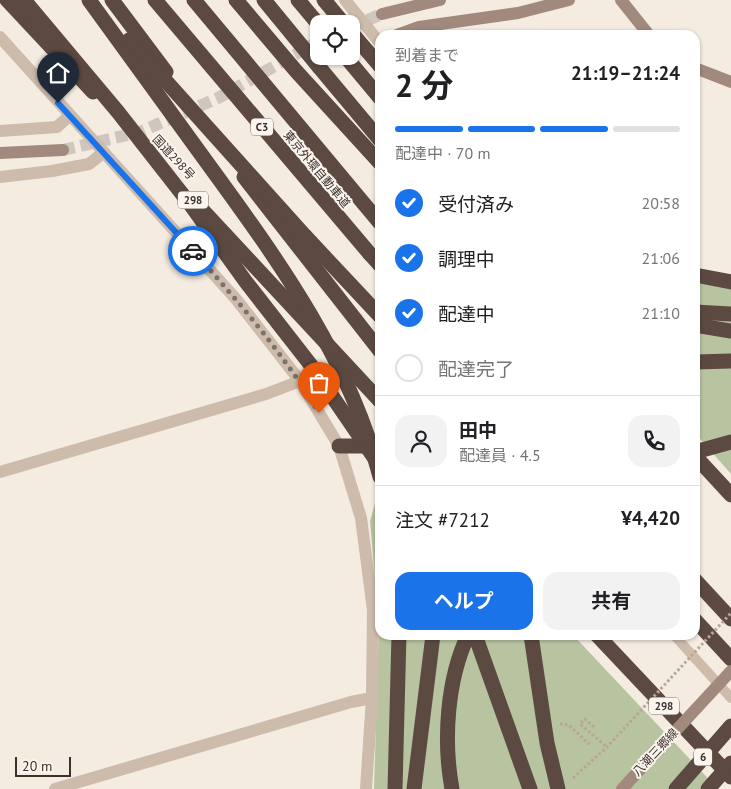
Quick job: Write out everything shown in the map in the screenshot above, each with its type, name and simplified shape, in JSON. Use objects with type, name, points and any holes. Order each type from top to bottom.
[{"type":"highway","name":"国道298号","points":[[7,0],[375,395]]},
{"type":"highway","points":[[24,0],[118,112],[190,204],[246,282],[310,364],[375,459]]},
{"type":"highway","points":[[90,0],[375,311]]},
{"type":"highway","points":[[90,0],[252,222],[299,294],[349,385],[375,462]]},
{"type":"highway","points":[[112,0],[274,216],[375,345]]},
{"type":"highway","name":"東京外環自動車道","points":[[155,0],[375,260]]},
{"type":"highway","name":"東京外環自動車道","points":[[194,0],[375,217]]},
{"type":"highway","points":[[236,0],[296,71],[375,158]]},
{"type":"highway","points":[[264,0],[375,134]]},
{"type":"highway","points":[[298,0],[311,15]]},
{"type":"highway","points":[[324,0],[336,15]]},
{"type":"highway","points":[[360,43],[375,60]]},
{"type":"highway","points":[[352,65],[375,92]]},
{"type":"highway","points":[[700,276],[731,282]]},
{"type":"highway","points":[[700,312],[731,314]]},
{"type":"highway","points":[[700,326],[731,331]]},
{"type":"highway","points":[[700,362],[731,361]]},
{"type":"highway","points":[[700,452],[731,442]]},
{"type":"highway","points":[[339,446],[375,446]]},
{"type":"highway","points":[[700,460],[731,495]]},
{"type":"highway","points":[[700,585],[731,619]]},
{"type":"highway","points":[[700,625],[731,659]]},
{"type":"highway","points":[[395,789],[399,640]]},
{"type":"highway","points":[[414,789],[432,640]]},
{"type":"highway","points":[[452,789],[448,743],[450,705],[455,674],[466,640]]},
{"type":"highway","points":[[477,640],[530,789]]},
{"type":"highway","points":[[532,640],[547,743],[564,784]]},
{"type":"highway","name":"298","points":[[602,640],[731,777]]},
{"type":"highway","points":[[612,640],[636,676]]},
{"type":"highway","name":"6","points":[[676,789],[731,726]]},
{"type":"highway","name":"6","points":[[708,789],[731,763]]},
{"type":"street","points":[[345,0],[375,37]]},
{"type":"street","points":[[382,14],[440,0]]},
{"type":"street","points":[[412,30],[427,25],[518,13],[569,0]]},
{"type":"street","points":[[621,0],[645,30]]},
{"type":"street","points":[[0,37],[69,116],[104,152],[236,299],[300,381],[339,446],[361,518],[373,610],[372,698],[366,789]]},
{"type":"street","points":[[700,70],[731,82]]},
{"type":"street","points":[[0,131],[57,127],[69,116]]},
{"type":"street","points":[[0,153],[62,150]]},
{"type":"street","points":[[0,177],[52,171],[89,164],[104,152]]},
{"type":"street","points":[[700,280],[731,278]]},
{"type":"street","points":[[0,472],[266,394],[300,381]]},
{"type":"street","name":"八潮三郷線","points":[[622,789],[731,671]]},
{"type":"street","points":[[55,789],[351,702],[372,698]]},
{"type":"lane","points":[[679,640],[731,698]]},
{"type":"path","points":[[564,784],[576,776],[607,747],[731,613]]},
{"type":"path","points":[[594,727],[585,719],[580,724],[607,747]]},
{"type":"path","points":[[556,725],[569,725],[591,746]]},
{"type":"green space","points":[[731,281],[731,474],[700,439],[700,283]]},
{"type":"green space","points":[[375,504],[375,578],[370,521]]},
{"type":"green space","points":[[379,640],[578,640],[718,789],[374,789]]},
{"type":"tunnel","points":[[360,23],[382,14]]},
{"type":"tunnel","points":[[63,150],[140,132],[220,97],[310,46]]},
{"type":"way so far","points":[[193,251],[236,299],[300,381],[319,413]]},
{"type":"route","points":[[58,103],[193,251]]}]
